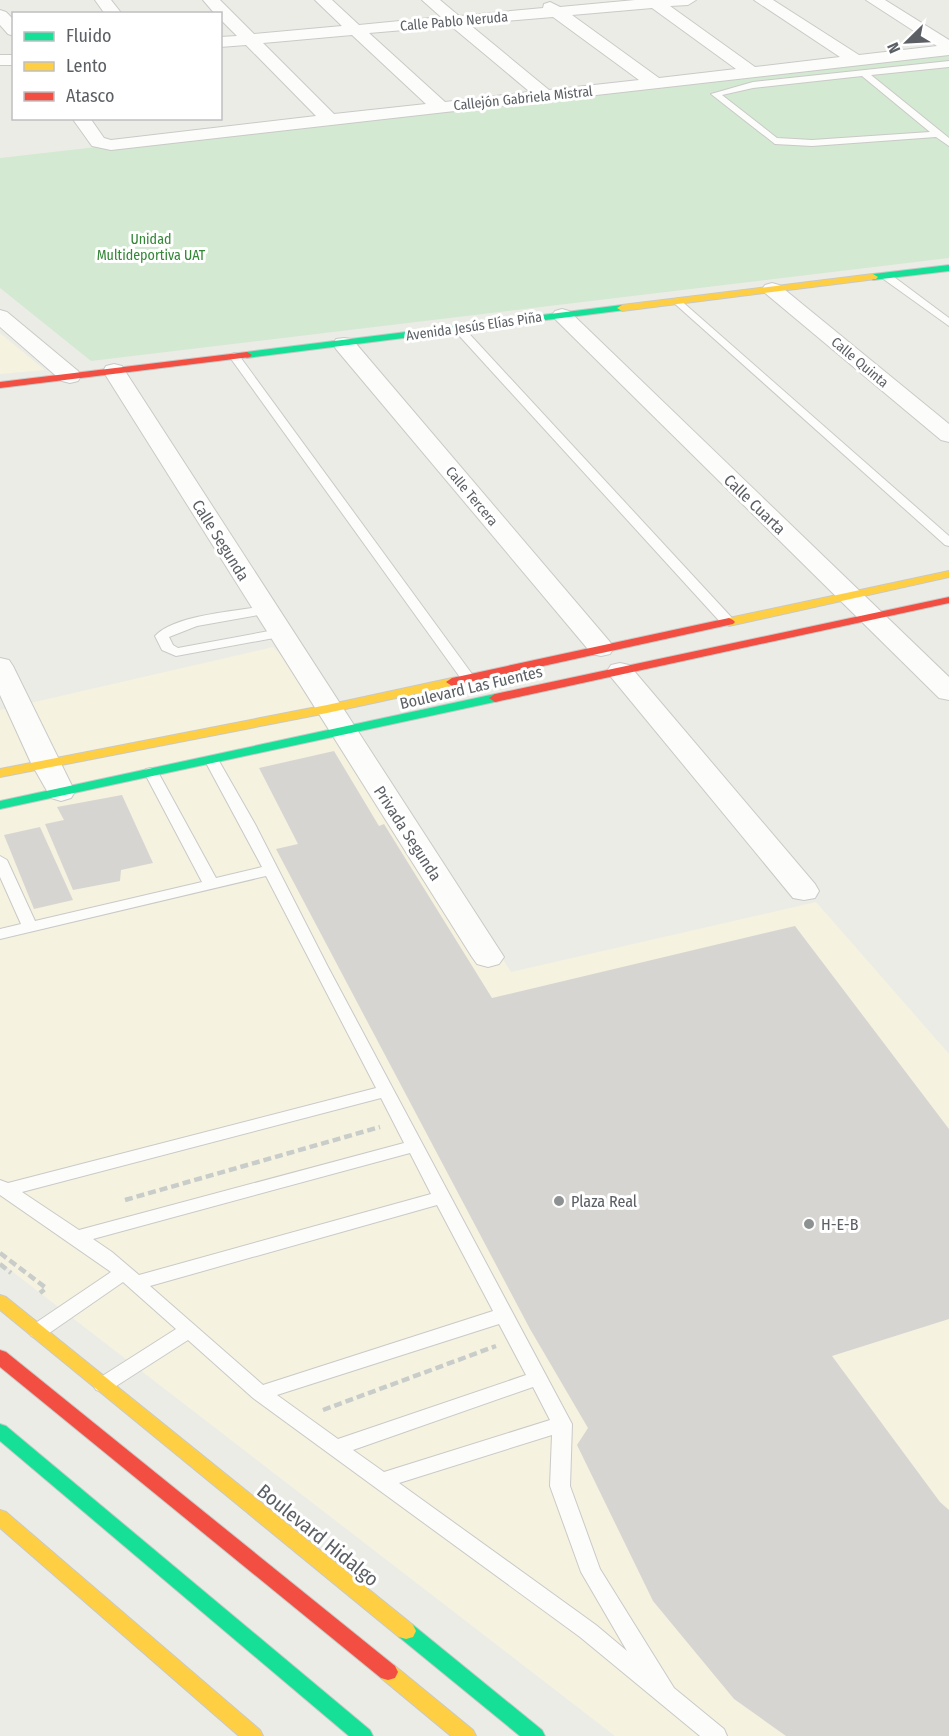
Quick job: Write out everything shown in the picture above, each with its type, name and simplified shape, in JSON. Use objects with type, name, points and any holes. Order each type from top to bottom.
[{"type":"street","points":[[103,0],[112,12]]},
{"type":"street","points":[[211,0],[329,120]]},
{"type":"street","points":[[323,0],[440,107]]},
{"type":"street","points":[[430,0],[544,96]]},
{"type":"street","points":[[541,0],[656,84]]},
{"type":"street","name":"Calle Pablo Neruda","points":[[222,42],[688,0]]},
{"type":"street","points":[[762,0],[861,67]]},
{"type":"street","points":[[874,0],[949,49]]},
{"type":"street","points":[[653,2],[751,72]]},
{"type":"street","points":[[0,15],[12,29]]},
{"type":"street","name":"Callejón Gabriela Mistral","points":[[82,120],[98,142],[111,144],[751,72],[861,67],[949,49]]},
{"type":"street","points":[[206,120],[216,133]]},
{"type":"street","name":"Avenida Jesús Elías Piña","points":[[0,385],[949,268]]},
{"type":"street","name":"Calle Quinta","points":[[772,289],[949,435]]},
{"type":"street","points":[[0,315],[70,376]]},
{"type":"street","name":"Calle Cuarta","points":[[562,315],[949,692]]},
{"type":"street","name":"Calle Tercera","points":[[344,344],[601,648]]},
{"type":"street","name":"Calle Segunda","points":[[114,371],[327,709]]},
{"type":"street","name":"Boulevard Las Fuentes","points":[[0,773],[327,709],[949,574]]},
{"type":"street","name":"Boulevard Las Fuentes","points":[[0,805],[343,733],[949,600]]},
{"type":"street","points":[[0,666],[45,764],[61,792]]},
{"type":"street","points":[[620,671],[804,891]]},
{"type":"street","name":"Privada Segunda","points":[[327,709],[488,957]]},
{"type":"street","name":"Boulevard Hidalgo","points":[[0,1301],[38,1330],[72,1366],[104,1385],[535,1736]]},
{"type":"street","points":[[0,1357],[39,1381],[466,1736]]},
{"type":"street","points":[[0,1378],[39,1381]]},
{"type":"street","points":[[0,1431],[363,1736]]},
{"type":"street","points":[[0,1517],[254,1736]]},
{"type":"lane","points":[[938,134],[812,143],[775,141],[715,94],[753,85],[861,67],[949,64]]},
{"type":"lane","points":[[861,67],[949,143]]},
{"type":"lane","points":[[886,276],[949,323]]},
{"type":"lane","points":[[678,301],[949,542]]},
{"type":"lane","points":[[458,328],[728,622]]},
{"type":"lane","points":[[234,356],[467,677]]},
{"type":"lane","points":[[265,610],[184,625],[168,630],[162,636],[167,647],[176,652],[280,633]]},
{"type":"lane","points":[[212,761],[562,1424],[560,1486],[591,1572],[666,1695]]},
{"type":"lane","points":[[151,772],[211,884]]},
{"type":"lane","points":[[0,860],[30,926]]},
{"type":"lane","points":[[0,933],[271,870]]},
{"type":"lane","points":[[3,1188],[386,1091]]},
{"type":"lane","points":[[76,1237],[415,1146]]},
{"type":"lane","points":[[3,1188],[76,1237],[130,1278],[260,1393],[588,1631],[716,1736]]},
{"type":"lane","points":[[38,1330],[130,1278],[442,1197]]},
{"type":"lane","points":[[260,1393],[504,1315]]},
{"type":"lane","points":[[104,1385],[189,1330]]},
{"type":"lane","points":[[335,1448],[538,1378]]},
{"type":"lane","points":[[381,1481],[562,1424]]},
{"type":"path","points":[[120,1201],[401,1121]]},
{"type":"path","points":[[297,1419],[516,1338]]},
{"type":"shaded area","points":[[0,333],[45,370],[0,374]]},
{"type":"shaded area","points":[[273,647],[364,738],[511,972],[816,902],[949,1054],[949,1736],[615,1736],[0,1262],[0,710]]},
{"type":"green space","name":"Unidad Multideportiva UAT","points":[[949,50],[949,258],[91,361],[0,288],[0,158]]},
{"type":"building","name":"Plaza Real","points":[[334,751],[379,826],[384,824],[492,998],[795,926],[949,1129],[949,1319],[832,1356],[940,1502],[949,1510],[949,1736],[786,1736],[734,1699],[653,1601],[577,1445],[588,1428],[530,1329],[276,849],[298,844],[259,768]]},
{"type":"building","points":[[122,795],[153,863],[121,870],[120,881],[73,890],[45,824],[64,820],[57,807]]},
{"type":"building","points":[[40,827],[73,900],[34,909],[4,835]]},
{"type":"traffic: fast","points":[[873,277],[949,268]]},
{"type":"traffic: fast","points":[[247,355],[622,308]]},
{"type":"traffic: fast","points":[[0,805],[495,698]]},
{"type":"traffic: fast","points":[[0,1431],[363,1736]]},
{"type":"traffic: fast","points":[[406,1631],[535,1736]]},
{"type":"traffic: slow","points":[[622,308],[873,277]]},
{"type":"traffic: slow","points":[[729,622],[949,574]]},
{"type":"traffic: slow","points":[[0,773],[452,682]]},
{"type":"traffic: slow","points":[[0,1301],[406,1631]]},
{"type":"traffic: slow","points":[[0,1517],[253,1736]]},
{"type":"traffic: slow","points":[[388,1672],[466,1736]]},
{"type":"traffic: jam","points":[[0,385],[247,355]]},
{"type":"traffic: jam","points":[[495,698],[949,600]]},
{"type":"traffic: jam","points":[[452,682],[729,622]]},
{"type":"traffic: jam","points":[[0,1357],[388,1672]]},
{"type":"place","name":"Plaza Real","points":[[559,1201]]},
{"type":"place","name":"H-E-B","points":[[809,1224]]}]
